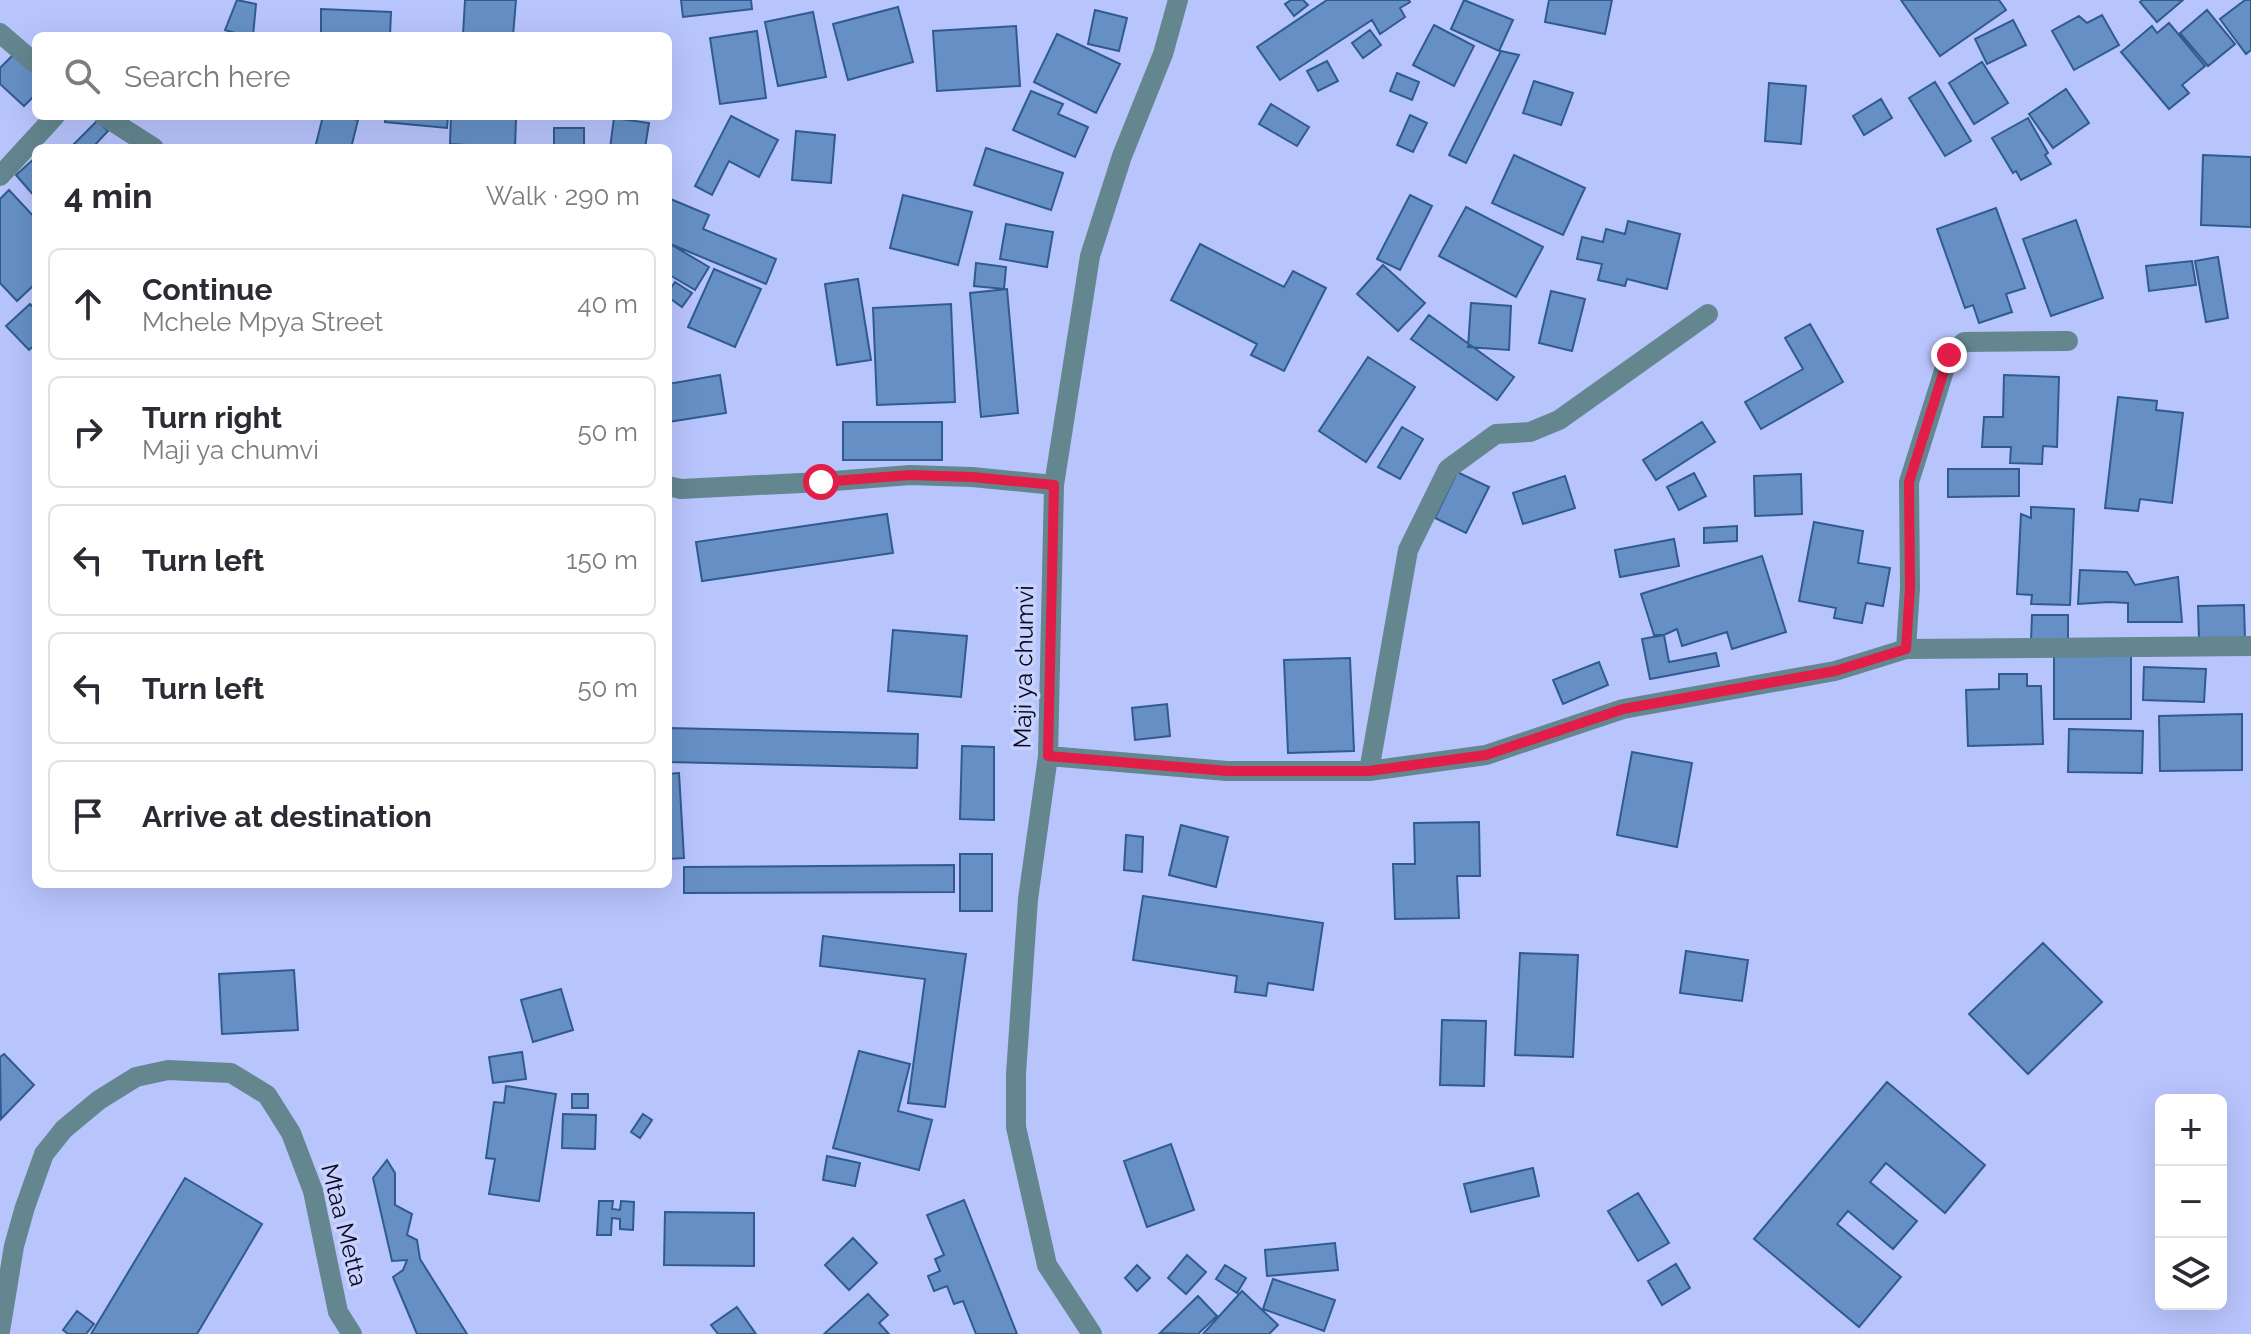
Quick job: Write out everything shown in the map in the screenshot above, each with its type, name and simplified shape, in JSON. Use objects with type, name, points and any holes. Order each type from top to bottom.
[{"type":"street","name":"Maji ya chumvi","points":[[1092,1334],[1047,1265],[1016,1127],[1016,1074],[1028,899],[1048,756],[1054,485],[1090,256],[1122,156],[1163,54],[1178,0]]},
{"type":"street","points":[[0,33],[32,61]]},
{"type":"street","points":[[0,176],[51,120]]},
{"type":"street","points":[[110,120],[148,144]]},
{"type":"street","points":[[1369,771],[1408,550],[1448,469],[1496,434],[1530,432],[1559,420],[1708,314]]},
{"type":"street","points":[[1906,649],[1910,588],[1909,482],[1949,355],[1964,342],[2068,341]]},
{"type":"street","points":[[672,487],[762,486],[910,475],[1054,485]]},
{"type":"street","points":[[1048,756],[1227,771],[1369,771],[1486,755],[1623,709],[1835,671],[1906,649],[2251,646]]},
{"type":"street","name":"Mtaa Metta","points":[[0,1331],[7,1241],[25,1207],[44,1154],[64,1129],[99,1100],[136,1077],[168,1070],[231,1073],[267,1095],[291,1133],[313,1191],[338,1312],[352,1334]]},
{"type":"building","points":[[237,0],[256,4],[253,32],[225,30]]},
{"type":"building","points":[[465,0],[516,0],[513,32],[463,32]]},
{"type":"building","points":[[681,0],[751,0],[752,9],[683,17]]},
{"type":"building","points":[[1291,0],[1303,0],[1308,5],[1294,16],[1285,4]]},
{"type":"building","points":[[1327,0],[1410,2],[1400,8],[1405,17],[1380,34],[1372,20],[1280,80],[1257,47]]},
{"type":"building","points":[[1464,0],[1513,20],[1499,51],[1451,29]]},
{"type":"building","points":[[1549,0],[1612,0],[1605,34],[1545,22]]},
{"type":"building","points":[[1901,0],[1999,0],[2006,10],[1940,56]]},
{"type":"building","points":[[2183,0],[2157,22],[2140,2]]},
{"type":"building","points":[[2245,0],[2251,0],[2251,50],[2246,54],[2220,19]]},
{"type":"building","points":[[898,7],[913,62],[848,80],[833,24]]},
{"type":"building","points":[[321,9],[391,12],[390,32],[321,32]]},
{"type":"building","points":[[1095,10],[1127,18],[1119,51],[1088,44]]},
{"type":"building","points":[[2207,10],[2235,44],[2208,66],[2180,33]]},
{"type":"building","points":[[813,12],[826,77],[778,86],[765,22]]},
{"type":"building","points":[[2102,15],[2119,45],[2074,70],[2052,31],[2079,16],[2087,23]]},
{"type":"building","points":[[2013,20],[2026,45],[1987,64],[1975,39]]},
{"type":"building","points":[[2169,23],[2205,66],[2182,85],[2189,93],[2169,109],[2121,52],[2152,26],[2157,33]]},
{"type":"building","points":[[1434,25],[1474,46],[1454,86],[1413,65]]},
{"type":"building","points":[[1016,26],[1020,86],[937,91],[933,31]]},
{"type":"building","points":[[1370,30],[1381,45],[1363,58],[1352,43]]},
{"type":"building","points":[[757,31],[766,98],[720,104],[710,38]]},
{"type":"building","points":[[1057,34],[1120,64],[1096,113],[1034,82]]},
{"type":"building","points":[[1501,51],[1519,55],[1466,163],[1449,155]]},
{"type":"building","points":[[14,54],[32,71],[32,98],[24,106],[0,84],[0,68]]},
{"type":"building","points":[[1327,61],[1338,81],[1318,91],[1307,71]]},
{"type":"building","points":[[1982,62],[2008,103],[1974,124],[1949,83]]},
{"type":"building","points":[[1397,73],[1419,82],[1412,100],[1390,91]]},
{"type":"building","points":[[1534,81],[1573,93],[1561,125],[1523,113]]},
{"type":"building","points":[[1935,82],[1971,141],[1945,156],[1909,98]]},
{"type":"building","points":[[1769,83],[1806,86],[1801,144],[1765,141]]},
{"type":"building","points":[[2066,89],[2089,123],[2053,148],[2029,114]]},
{"type":"building","points":[[1031,91],[1063,104],[1058,114],[1088,127],[1075,157],[1013,130]]},
{"type":"building","points":[[1881,99],[1892,118],[1864,135],[1853,116]]},
{"type":"building","points":[[1271,104],[1309,127],[1297,146],[1259,124]]},
{"type":"building","points":[[1410,115],[1427,123],[1413,152],[1397,145]]},
{"type":"building","points":[[731,116],[778,140],[759,177],[729,161],[712,195],[695,186]]},
{"type":"building","points":[[2028,118],[2051,164],[2021,180],[2016,171],[2013,173],[1992,138]]},
{"type":"building","points":[[322,120],[358,120],[352,144],[316,144]]},
{"type":"building","points":[[385,120],[448,120],[447,128]]},
{"type":"building","points":[[451,120],[516,120],[515,144],[450,144]]},
{"type":"building","points":[[614,120],[649,123],[646,144],[611,144]]},
{"type":"building","points":[[97,121],[108,131],[96,144],[74,144]]},
{"type":"building","points":[[554,128],[584,128],[584,144],[554,144]]},
{"type":"building","points":[[796,131],[835,135],[831,183],[792,180]]},
{"type":"building","points":[[986,148],[1063,173],[1051,210],[974,185]]},
{"type":"building","points":[[1514,155],[1585,188],[1563,235],[1492,203]]},
{"type":"building","points":[[2203,155],[2251,157],[2251,227],[2201,225]]},
{"type":"building","points":[[32,161],[32,193],[16,175]]},
{"type":"building","points":[[9,190],[32,215],[32,287],[17,301],[0,283],[0,199]]},
{"type":"building","points":[[903,195],[972,212],[958,265],[890,248]]},
{"type":"building","points":[[1410,195],[1432,206],[1400,270],[1377,259]]},
{"type":"building","points":[[672,200],[709,215],[703,229],[776,259],[766,284],[672,245]]},
{"type":"building","points":[[1466,207],[1543,247],[1516,297],[1439,256]]},
{"type":"building","points":[[1996,208],[2025,288],[2006,294],[2012,312],[1979,323],[1973,305],[1965,308],[1937,229]]},
{"type":"building","points":[[2076,220],[2103,298],[2051,316],[2023,239]]},
{"type":"building","points":[[1628,221],[1680,234],[1667,289],[1627,279],[1625,286],[1598,280],[1602,264],[1577,259],[1582,237],[1603,242],[1606,229],[1625,234]]},
{"type":"building","points":[[1006,224],[1053,232],[1047,267],[1000,259]]},
{"type":"building","points":[[1200,244],[1284,287],[1293,271],[1326,288],[1284,371],[1251,355],[1257,344],[1171,300]]},
{"type":"building","points":[[672,245],[709,267],[695,290],[672,276]]},
{"type":"building","points":[[2218,257],[2228,318],[2206,322],[2195,261]]},
{"type":"building","points":[[2192,261],[2196,285],[2149,291],[2146,266]]},
{"type":"building","points":[[976,263],[1006,267],[1004,289],[974,286]]},
{"type":"building","points":[[1383,265],[1425,303],[1398,331],[1357,294]]},
{"type":"building","points":[[714,269],[761,289],[735,347],[688,327]]},
{"type":"building","points":[[858,279],[871,360],[837,365],[825,284]]},
{"type":"building","points":[[675,282],[692,293],[682,307],[672,300]]},
{"type":"building","points":[[1007,289],[1018,413],[981,417],[970,293]]},
{"type":"building","points":[[1551,291],[1585,299],[1572,351],[1539,343]]},
{"type":"building","points":[[1471,303],[1511,306],[1509,350],[1468,347]]},
{"type":"building","points":[[30,304],[32,347],[29,350],[6,326]]},
{"type":"building","points":[[951,304],[955,402],[877,405],[873,308]]},
{"type":"building","points":[[1429,315],[1514,377],[1497,400],[1411,339]]},
{"type":"building","points":[[1810,324],[1843,382],[1761,429],[1745,402],[1803,369],[1785,338]]},
{"type":"building","points":[[1368,357],[1415,387],[1366,462],[1319,431]]},
{"type":"building","points":[[720,375],[726,413],[672,421],[672,383]]},
{"type":"building","points":[[2004,375],[2059,377],[2057,447],[2043,446],[2042,464],[2010,463],[2011,447],[1982,447],[1984,417],[2003,417]]},
{"type":"building","points":[[2118,397],[2157,401],[2156,410],[2183,413],[2172,503],[2140,499],[2138,511],[2105,508]]},
{"type":"building","points":[[843,422],[942,422],[942,460],[843,460]]},
{"type":"building","points":[[1702,422],[1715,442],[1656,480],[1643,460]]},
{"type":"building","points":[[1402,427],[1423,439],[1400,479],[1378,467]]},
{"type":"building","points":[[1948,469],[2019,469],[2019,496],[1948,497]]},
{"type":"building","points":[[1457,472],[1489,487],[1466,533],[1435,518]]},
{"type":"building","points":[[1694,473],[1706,496],[1679,510],[1667,487]]},
{"type":"building","points":[[1801,474],[1802,514],[1755,516],[1754,476]]},
{"type":"building","points":[[1565,476],[1575,508],[1523,524],[1513,493]]},
{"type":"building","points":[[2031,507],[2074,509],[2070,605],[2031,604],[2032,595],[2017,594],[2021,514],[2031,518]]},
{"type":"building","points":[[887,514],[893,553],[702,581],[696,542]]},
{"type":"building","points":[[1814,522],[1863,531],[1858,563],[1890,568],[1883,606],[1866,603],[1862,623],[1834,618],[1836,608],[1799,601]]},
{"type":"building","points":[[1737,526],[1737,541],[1704,543],[1704,528]]},
{"type":"building","points":[[1674,539],[1679,566],[1620,577],[1615,550]]},
{"type":"building","points":[[1762,556],[1786,632],[1732,649],[1727,632],[1682,646],[1677,629],[1664,635],[1654,635],[1641,594]]},
{"type":"building","points":[[2080,570],[2127,572],[2135,585],[2178,577],[2182,622],[2128,622],[2128,603],[2078,604]]},
{"type":"building","points":[[2244,605],[2245,639],[2199,639],[2198,606]]},
{"type":"building","points":[[2032,615],[2068,615],[2068,642],[2031,641]]},
{"type":"building","points":[[893,630],[967,636],[961,697],[888,691]]},
{"type":"building","points":[[1664,635],[1669,662],[1716,653],[1719,666],[1650,679],[1642,639]]},
{"type":"building","points":[[2054,655],[2131,655],[2131,719],[2054,719]]},
{"type":"building","points":[[1350,658],[1354,751],[1288,753],[1284,660]]},
{"type":"building","points":[[1599,662],[1608,685],[1563,704],[1553,680]]},
{"type":"building","points":[[2144,667],[2206,669],[2204,702],[2143,700]]},
{"type":"building","points":[[1999,674],[2027,674],[2027,686],[2041,686],[2043,744],[1968,746],[1966,690],[1999,689]]},
{"type":"building","points":[[1167,704],[1170,736],[1135,740],[1132,708]]},
{"type":"building","points":[[2242,714],[2242,770],[2160,771],[2159,716]]},
{"type":"building","points":[[672,728],[918,734],[917,768],[672,762]]},
{"type":"building","points":[[2069,729],[2143,731],[2142,773],[2068,772]]},
{"type":"building","points":[[962,746],[994,747],[994,820],[960,819]]},
{"type":"building","points":[[1632,752],[1692,763],[1677,847],[1617,835]]},
{"type":"building","points":[[679,773],[684,858],[672,859],[672,774]]},
{"type":"building","points":[[1479,822],[1480,876],[1457,876],[1459,918],[1395,919],[1393,864],[1415,864],[1414,823]]},
{"type":"building","points":[[1181,825],[1228,837],[1216,887],[1169,875]]},
{"type":"building","points":[[1126,835],[1143,837],[1142,872],[1124,870]]},
{"type":"building","points":[[960,854],[992,854],[992,911],[960,911]]},
{"type":"building","points":[[954,865],[954,892],[684,893],[684,867]]},
{"type":"building","points":[[1143,896],[1323,923],[1313,990],[1268,983],[1266,996],[1235,992],[1237,976],[1133,960]]},
{"type":"building","points":[[823,936],[966,954],[945,1107],[908,1103],[925,979],[820,966]]},
{"type":"building","points":[[2043,943],[2102,1002],[2028,1074],[1969,1014]]},
{"type":"building","points":[[1686,951],[1748,960],[1742,1001],[1680,993]]},
{"type":"building","points":[[1520,953],[1578,955],[1573,1057],[1515,1055]]},
{"type":"building","points":[[294,970],[298,1030],[222,1034],[219,974]]},
{"type":"building","points":[[561,989],[573,1030],[533,1042],[521,1000]]},
{"type":"building","points":[[1442,1020],[1486,1021],[1484,1086],[1440,1085]]},
{"type":"building","points":[[859,1051],[910,1064],[898,1111],[932,1120],[919,1170],[833,1148]]},
{"type":"building","points":[[522,1052],[526,1079],[493,1083],[489,1057]]},
{"type":"building","points":[[4,1054],[34,1085],[1,1119],[0,1057]]},
{"type":"building","points":[[1887,1082],[1985,1165],[1945,1213],[1886,1163],[1870,1182],[1917,1221],[1893,1249],[1848,1211],[1837,1224],[1901,1277],[1859,1327],[1754,1239]]},
{"type":"building","points":[[506,1086],[556,1094],[539,1201],[489,1194],[495,1159],[486,1158],[494,1102],[504,1103]]},
{"type":"building","points":[[572,1094],[588,1094],[588,1108],[572,1108]]},
{"type":"building","points":[[563,1114],[596,1115],[595,1149],[562,1148]]},
{"type":"building","points":[[643,1114],[652,1120],[640,1138],[631,1132]]},
{"type":"building","points":[[1171,1144],[1194,1210],[1147,1227],[1124,1161]]},
{"type":"building","points":[[827,1156],[860,1163],[855,1186],[823,1180]]},
{"type":"building","points":[[387,1160],[395,1173],[395,1205],[412,1214],[407,1235],[417,1240],[420,1259],[467,1334],[417,1334],[393,1277],[403,1270],[407,1260],[392,1261],[373,1178]]},
{"type":"building","points":[[1533,1168],[1539,1196],[1471,1212],[1464,1184]]},
{"type":"building","points":[[185,1178],[262,1224],[197,1334],[91,1334]]},
{"type":"building","points":[[1638,1193],[1669,1243],[1638,1261],[1608,1211]]},
{"type":"building","points":[[964,1200],[1017,1334],[976,1334],[963,1301],[954,1304],[947,1286],[934,1291],[928,1276],[940,1271],[935,1259],[944,1255],[927,1215]]},
{"type":"building","points":[[599,1201],[613,1201],[612,1209],[620,1210],[621,1201],[634,1202],[633,1230],[620,1229],[620,1219],[612,1218],[611,1235],[597,1235]]},
{"type":"building","points":[[665,1212],[754,1213],[754,1266],[664,1265]]},
{"type":"building","points":[[853,1238],[877,1263],[849,1290],[825,1265]]},
{"type":"building","points":[[1335,1243],[1338,1270],[1267,1276],[1265,1250]]},
{"type":"building","points":[[1187,1255],[1206,1272],[1186,1294],[1168,1278]]},
{"type":"building","points":[[1676,1264],[1690,1288],[1662,1305],[1648,1281]]},
{"type":"building","points":[[1137,1265],[1150,1278],[1137,1291],[1125,1278]]},
{"type":"building","points":[[1225,1265],[1246,1278],[1237,1293],[1216,1279]]},
{"type":"building","points":[[1273,1279],[1335,1300],[1324,1331],[1263,1309]]},
{"type":"building","points":[[1242,1291],[1278,1325],[1269,1334],[1203,1334]]},
{"type":"building","points":[[868,1294],[888,1315],[879,1323],[889,1334],[824,1334]]},
{"type":"building","points":[[1198,1296],[1217,1316],[1198,1334],[1160,1333]]},
{"type":"building","points":[[737,1307],[756,1334],[718,1334],[711,1325]]},
{"type":"building","points":[[77,1311],[94,1324],[86,1334],[68,1334],[63,1330]]},
{"type":"route","points":[[821,482],[910,475],[1054,485],[1048,756],[1227,771],[1369,771],[1486,755],[1623,709],[1835,671],[1906,649],[1910,588],[1909,482],[1949,355]]}]
